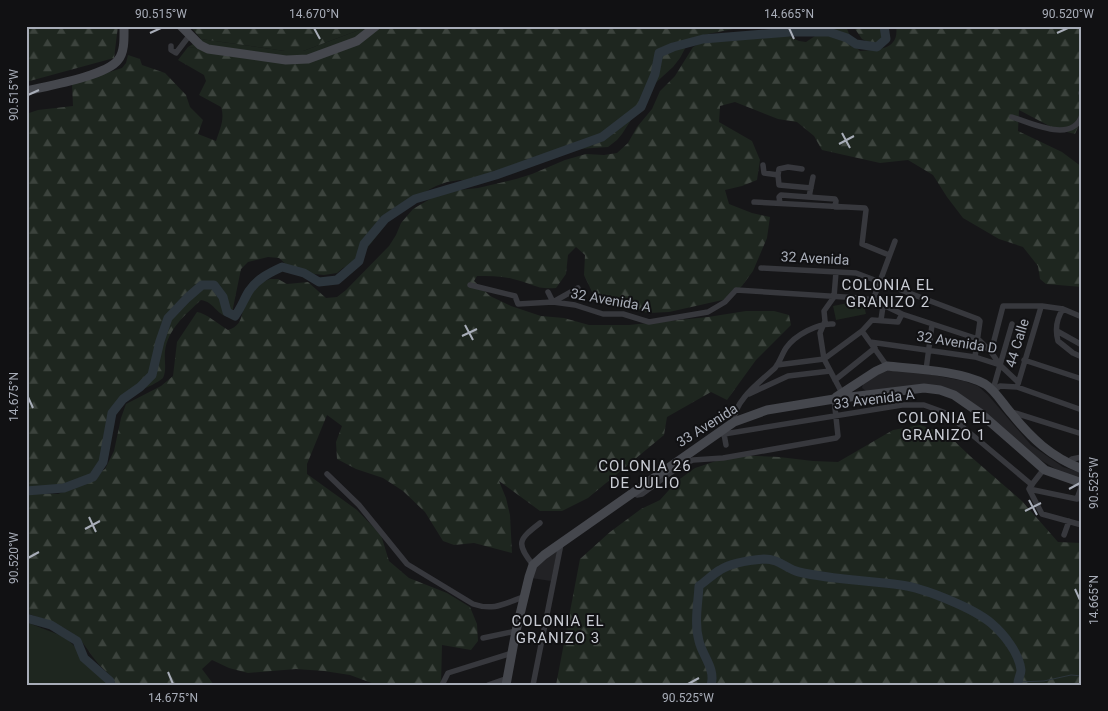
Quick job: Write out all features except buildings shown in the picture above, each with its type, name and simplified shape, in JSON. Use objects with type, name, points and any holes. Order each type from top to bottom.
[{"type":"street","points":[[26,91],[86,76],[104,70],[117,62],[123,47],[124,26]]},
{"type":"street","points":[[181,26],[200,45],[216,51],[298,60],[317,57],[347,45],[364,36],[376,26]]},
{"type":"street","points":[[171,46],[172,50],[176,52],[189,36]]},
{"type":"street","points":[[1012,117],[1056,131],[1070,128],[1080,120],[1082,115]]},
{"type":"street","points":[[763,165],[764,173],[778,175]]},
{"type":"street","points":[[802,169],[788,167],[779,169],[778,183],[780,185],[811,188]]},
{"type":"street","points":[[810,197],[813,177]]},
{"type":"street","points":[[780,204],[779,197],[781,195],[835,199],[835,207]]},
{"type":"street","points":[[754,202],[866,208],[862,244],[889,254]]},
{"type":"street","points":[[873,300],[895,240]]},
{"type":"street","name":"32 Avenida","points":[[761,268],[856,272],[980,320],[978,339]]},
{"type":"street","points":[[632,492],[637,495],[642,494],[692,460],[723,458],[836,438],[838,436],[835,417],[844,394],[824,359],[820,332],[824,324],[824,311],[834,297],[836,272]]},
{"type":"street","name":"32 Avenida A","points":[[470,285],[513,293],[518,304],[553,302],[575,305],[603,314],[623,314],[649,322],[708,312],[725,302],[736,290],[860,298],[873,300],[902,314],[978,339]]},
{"type":"street","points":[[548,292],[553,302],[578,288]]},
{"type":"street","points":[[881,320],[883,306]]},
{"type":"street","points":[[991,352],[1003,306],[1063,309],[1082,317]]},
{"type":"street","name":"44 Calle","points":[[1017,384],[1041,307]]},
{"type":"street","points":[[1063,309],[1056,331],[1058,341],[1082,357]]},
{"type":"street","points":[[777,365],[824,359],[862,331],[872,320],[898,322],[902,314]]},
{"type":"street","points":[[734,422],[735,410],[746,396],[777,365],[788,345],[804,333],[824,324],[834,324]]},
{"type":"street","name":"32 Avenida D","points":[[870,342],[975,356],[1000,365],[1012,324]]},
{"type":"street","points":[[926,370],[932,325]]},
{"type":"street","points":[[862,331],[887,366],[966,377],[995,390],[1025,430],[1054,456],[1082,469]]},
{"type":"street","points":[[1056,331],[1082,345]]},
{"type":"street","points":[[978,339],[1017,384],[1082,410]]},
{"type":"street","points":[[975,356],[978,339]]},
{"type":"street","points":[[835,380],[875,348]]},
{"type":"street","points":[[1024,360],[1082,379]]},
{"type":"street","points":[[995,390],[994,386],[1000,365]]},
{"type":"street","name":"33 Avenida","points":[[844,394],[876,371],[887,366]]},
{"type":"street","points":[[746,396],[788,376],[830,371]]},
{"type":"street","points":[[995,390],[1000,386],[1017,384]]},
{"type":"street","name":"33 Avenida","points":[[533,565],[544,555],[632,492],[720,434],[734,422],[767,410],[844,394],[924,388],[940,390],[954,395],[980,413],[1044,469],[1082,484]]},
{"type":"street","name":"33 Avenida A","points":[[720,434],[902,405],[924,405],[946,413],[1030,487]]},
{"type":"street","points":[[1010,412],[1082,434]]},
{"type":"street","points":[[720,434],[726,445]]},
{"type":"street","points":[[1066,463],[1072,459],[1082,457]]},
{"type":"street","points":[[1030,487],[1044,469]]},
{"type":"street","points":[[327,474],[359,505],[406,564],[483,608],[496,607],[523,597]]},
{"type":"street","points":[[1030,487],[1078,499],[1082,484]]},
{"type":"street","points":[[1030,487],[1036,506],[1042,514],[1082,524]]},
{"type":"street","points":[[1064,535],[1068,522]]},
{"type":"street","points":[[488,685],[507,682],[523,597],[533,565],[522,551],[522,545],[527,533],[540,523]]},
{"type":"street","points":[[533,685],[561,544]]},
{"type":"street","points":[[483,638],[516,631]]},
{"type":"street","points":[[442,685],[450,672],[512,653]]},
{"type":"shaded area","points":[[896,369],[964,381],[978,386],[1031,445],[1063,467],[1082,473],[1082,479],[1064,474],[1039,459],[944,389],[866,391],[862,388],[863,384],[882,372]]},
{"type":"shaded area","points":[[558,547],[551,581],[531,578],[538,565]]},
{"type":"green space","points":[[26,26],[118,26],[114,58],[26,82]]},
{"type":"green space","points":[[190,26],[362,26],[359,30],[303,51],[285,51],[201,39]]},
{"type":"green space","points":[[362,26],[369,26],[373,30],[292,63],[188,47],[201,39],[285,51],[303,51],[359,30]]},
{"type":"green space","points":[[377,26],[748,26],[699,36],[688,43],[673,67],[651,87],[622,134],[608,147],[579,149],[541,156],[488,176],[468,181],[447,182],[436,186],[402,204],[389,216],[380,232],[356,262],[337,273],[324,275],[295,272],[279,258],[268,257],[248,262],[241,269],[232,313],[228,317],[209,303],[201,300],[173,329],[165,351],[163,378],[129,396],[120,404],[116,411],[108,455],[103,467],[84,479],[67,486],[26,488],[26,114],[38,110],[73,106],[72,84],[122,68],[126,63],[128,55],[140,59],[142,65],[165,73],[186,95],[190,107],[203,120],[198,134],[216,141],[222,120],[221,107],[199,95],[206,81],[204,75],[178,60],[188,47],[292,63],[333,54]]},
{"type":"green space","points":[[755,26],[819,26],[809,36],[802,36],[790,30],[767,29]]},
{"type":"green space","points":[[830,26],[846,26],[853,44],[860,51],[880,49],[891,44],[895,40],[896,26],[1082,26],[1082,86],[1080,87],[1082,118],[1075,134],[1055,129],[1019,110],[1018,131],[1062,152],[1082,167],[1082,287],[1046,284],[1040,279],[1038,266],[1023,247],[999,239],[963,218],[933,175],[908,160],[880,163],[822,150],[814,136],[797,122],[778,119],[735,102],[720,106],[719,122],[752,141],[760,160],[757,180],[725,190],[729,204],[752,213],[770,217],[767,238],[753,271],[742,286],[727,299],[669,312],[649,313],[605,301],[593,294],[584,275],[585,255],[576,247],[568,255],[566,274],[556,288],[539,287],[500,277],[477,276],[474,281],[490,296],[511,306],[541,316],[564,318],[589,325],[629,325],[746,311],[774,311],[789,315],[791,325],[756,360],[727,400],[711,392],[667,417],[664,435],[588,498],[562,511],[540,511],[499,481],[510,515],[512,553],[474,543],[454,545],[443,541],[425,512],[403,491],[383,478],[356,469],[337,459],[336,442],[342,426],[327,415],[307,464],[307,474],[357,510],[381,535],[389,561],[409,578],[447,593],[470,607],[477,624],[478,641],[471,650],[442,645],[441,685],[377,685],[350,675],[296,669],[248,673],[229,668],[212,660],[202,669],[214,685],[116,685],[76,636],[56,624],[26,613],[26,493],[58,494],[85,484],[105,469],[114,451],[126,404],[161,386],[173,376],[177,342],[197,312],[228,330],[234,327],[241,318],[248,288],[270,279],[278,279],[287,284],[308,282],[326,298],[337,297],[389,246],[401,223],[413,209],[435,196],[450,191],[478,188],[516,179],[586,154],[604,155],[617,153],[628,143],[637,127],[652,109],[660,91],[675,76],[693,47],[710,39],[757,32],[784,34],[806,42]]},
{"type":"green space","points":[[853,26],[889,26],[889,32],[884,41],[872,44],[862,39]]},
{"type":"green space","points":[[863,300],[866,314],[836,320],[833,306]]},
{"type":"green space","points":[[920,425],[947,434],[1022,501],[1058,542],[1082,543],[1082,685],[556,685],[580,559],[610,532],[641,509],[660,500],[677,481],[695,468],[734,455],[838,462],[893,430]]},
{"type":"green space","points":[[26,622],[65,637],[104,675],[107,685],[26,685]]},
{"type":"waterway","points":[[26,491],[64,488],[93,477],[103,462],[112,413],[123,399],[140,387],[152,375],[168,318],[202,285],[214,285],[223,297],[227,312],[235,316],[249,291],[256,283],[282,267],[304,273],[319,282],[337,280],[359,261],[364,244],[385,219],[415,199],[496,175],[602,137],[641,107],[655,74],[659,53],[673,47],[703,39],[790,32],[829,32],[847,38],[856,44],[877,47],[886,39],[884,26]]},
{"type":"waterway","points":[[711,685],[712,673],[701,646],[697,627],[699,586],[715,573],[730,565],[764,559],[770,559],[794,571],[812,575],[911,587],[935,594],[961,605],[991,623],[1010,644],[1020,664],[1021,670],[1018,685]]},
{"type":"waterway","points":[[26,618],[51,625],[77,641],[84,658],[110,681],[111,685]]},
{"type":"waterway","points":[[1017,682],[1044,681],[1071,675],[1082,676]]},
{"type":"district","name":"COLONIA EL GRANIZO 2","points":[[888,294]]},
{"type":"district","name":"COLONIA EL GRANIZO 1","points":[[944,426]]},
{"type":"district","name":"COLONIA 26 DE JULIO","points":[[645,474]]},
{"type":"district","name":"COLONIA EL GRANIZO 3","points":[[558,630]]}]
